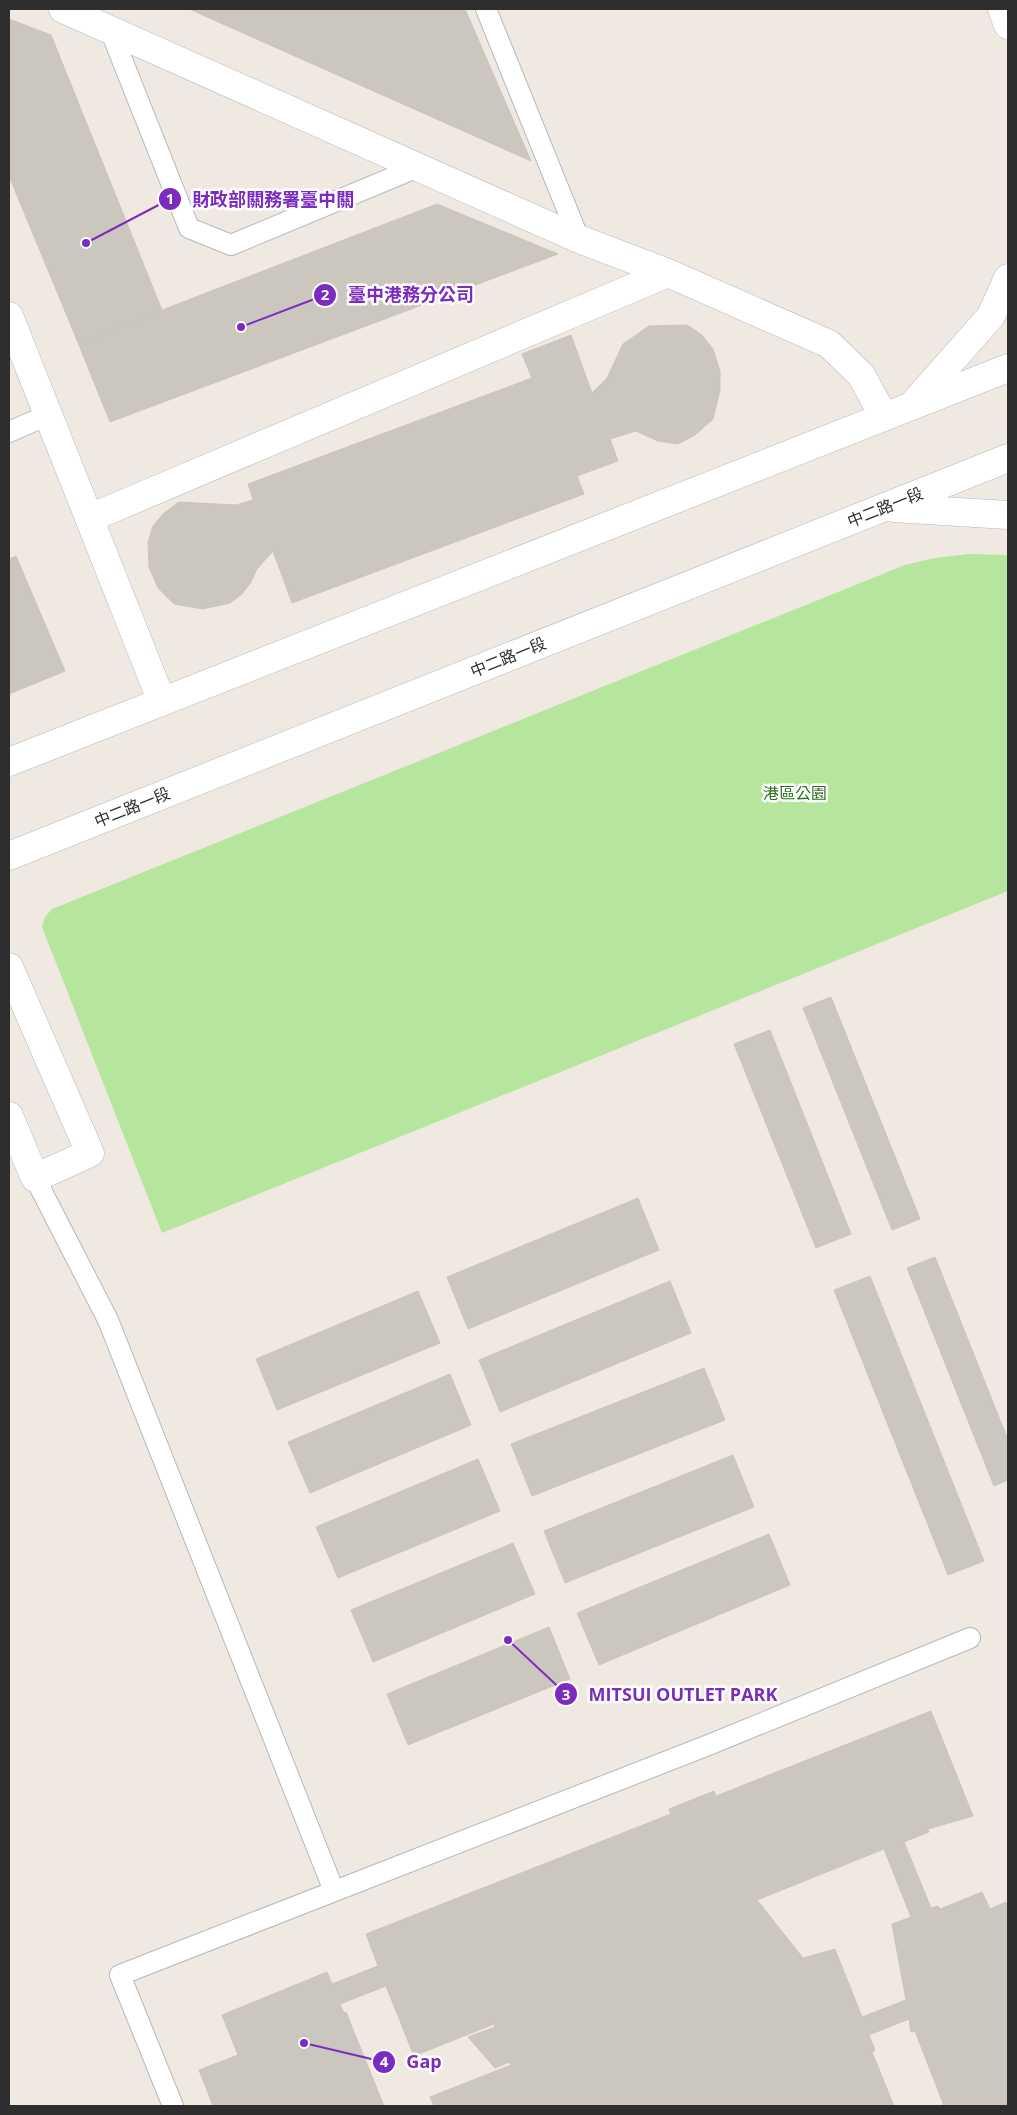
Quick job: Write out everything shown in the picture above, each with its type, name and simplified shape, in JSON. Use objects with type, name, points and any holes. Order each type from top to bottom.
[{"type":"street","points":[[63,9],[579,240],[668,273],[829,344],[861,375],[884,417]]},
{"type":"street","points":[[1002,9],[1008,25]]},
{"type":"street","points":[[90,518],[668,273]]},
{"type":"street","points":[[912,405],[991,316],[1008,278]]},
{"type":"street","points":[[9,316],[162,702]]},
{"type":"street","points":[[9,762],[1008,368]]},
{"type":"street","name":"中二路一段","points":[[9,856],[1008,458]]},
{"type":"street","points":[[884,508],[1008,515]]},
{"type":"street","points":[[9,967],[90,1153],[35,1178],[9,1116]]},
{"type":"lane","points":[[486,9],[579,240]]},
{"type":"lane","points":[[111,32],[189,228],[231,245],[418,167]]},
{"type":"lane","points":[[9,432],[48,416]]},
{"type":"lane","points":[[35,1178],[108,1320],[334,1891]]},
{"type":"lane","points":[[172,2106],[120,1975],[711,1744],[970,1638]]},
{"type":"green space","name":"港區公園","points":[[968,554],[1008,555],[1008,891],[162,1233],[42,927],[45,917],[52,909],[905,565],[935,558]]},
{"type":"building","points":[[189,9],[465,9],[531,161]]},
{"type":"building","points":[[9,19],[51,35],[162,310],[79,345],[9,176]]},
{"type":"building","points":[[437,204],[558,254],[110,422],[79,345],[162,310]]},
{"type":"building","points":[[687,325],[702,335],[713,349],[720,371],[720,390],[713,419],[695,435],[678,444],[658,441],[636,431],[610,439],[618,461],[577,476],[584,494],[292,603],[273,551],[257,569],[251,582],[242,594],[230,603],[203,609],[174,604],[158,588],[149,567],[148,542],[153,526],[164,513],[179,502],[236,505],[253,500],[248,484],[532,378],[522,354],[571,335],[592,393],[607,378],[623,344],[649,326]]},
{"type":"building","points":[[16,556],[65,671],[9,694],[9,559]]},
{"type":"building","points":[[831,997],[920,1219],[892,1230],[803,1008]]},
{"type":"building","points":[[770,1030],[851,1234],[816,1248],[734,1044]]},
{"type":"building","points":[[638,1198],[659,1250],[468,1329],[447,1277]]},
{"type":"building","points":[[935,1257],[1008,1440],[1008,1480],[994,1486],[907,1268]]},
{"type":"building","points":[[870,1276],[984,1561],[948,1575],[834,1290]]},
{"type":"building","points":[[670,1281],[691,1333],[500,1412],[479,1360]]},
{"type":"building","points":[[418,1291],[440,1343],[277,1410],[256,1359]]},
{"type":"building","points":[[704,1368],[725,1420],[532,1496],[511,1444]]},
{"type":"building","points":[[450,1374],[471,1425],[310,1493],[288,1442]]},
{"type":"building","points":[[733,1455],[754,1507],[565,1583],[544,1531]]},
{"type":"building","points":[[478,1459],[500,1511],[338,1578],[316,1527]]},
{"type":"building","points":[[769,1534],[790,1585],[599,1665],[577,1613]]},
{"type":"building","points":[[513,1543],[535,1594],[373,1662],[351,1610]]},
{"type":"building","points":[[549,1627],[570,1679],[408,1745],[387,1694]]},
{"type":"building","points":[[931,1711],[973,1816],[928,1829],[929,1832],[904,1842],[931,1908],[938,1906],[940,1909],[982,1892],[990,1909],[1006,1902],[1008,1907],[1008,2106],[944,2106],[915,2031],[911,2032],[909,2019],[869,2035],[875,2050],[872,2052],[894,2106],[434,2106],[430,2097],[511,2065],[509,2062],[495,2068],[468,2037],[495,2027],[494,2024],[414,2056],[386,1986],[340,2004],[344,2013],[346,2012],[384,2106],[213,2106],[199,2070],[238,2055],[222,2015],[327,1972],[332,1984],[378,1966],[366,1934],[671,1814],[669,1809],[714,1791],[716,1796]],"holes":[[[884,1849],[911,1917],[892,1924],[906,2000],[862,2017],[835,1949],[803,1958],[757,1900]]]},
{"type":"place","name":"財政部關務署臺中關","points":[[86,243]]},
{"type":"place","name":"臺中港務分公司","points":[[241,327]]},
{"type":"place","name":"MITSUI OUTLET PARK","points":[[508,1640]]},
{"type":"place","name":"Gap","points":[[304,2043]]}]
